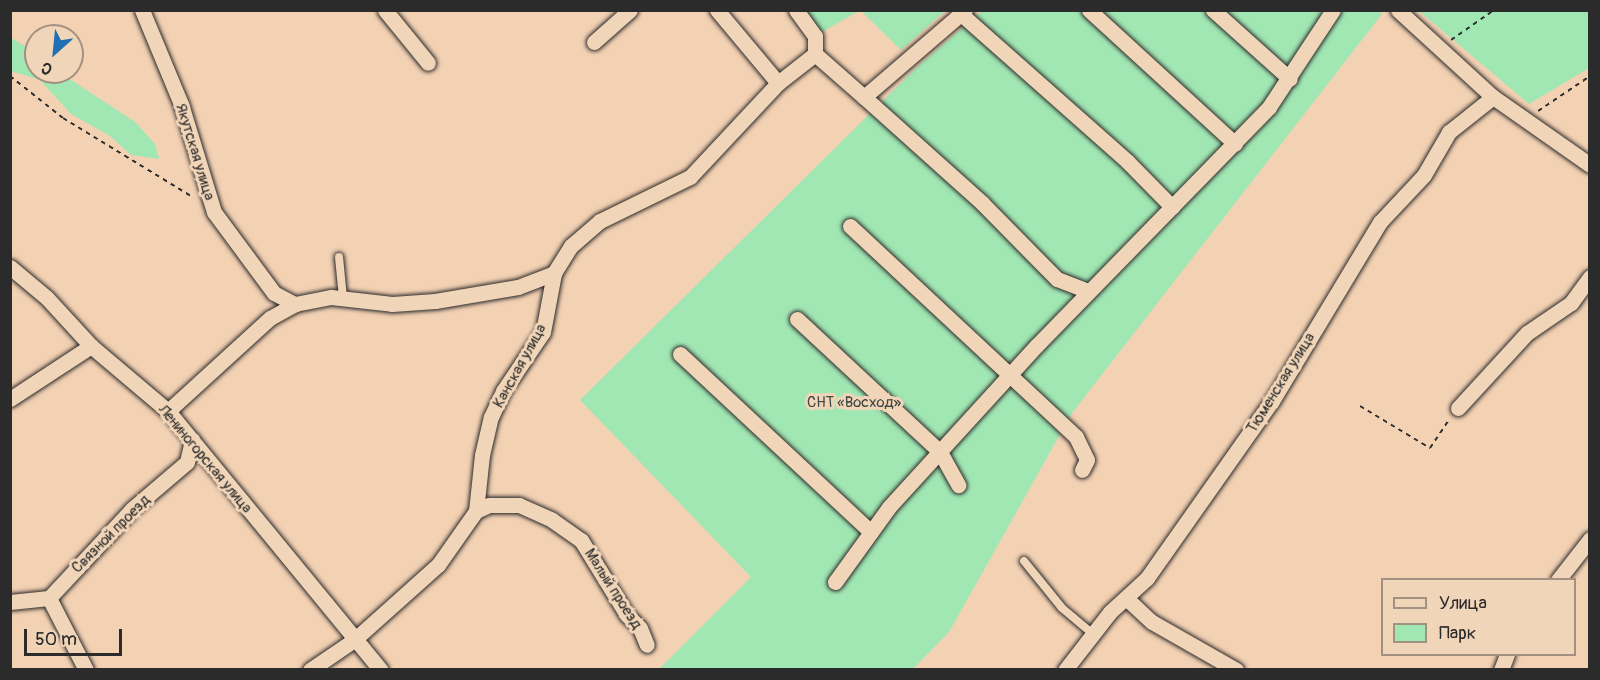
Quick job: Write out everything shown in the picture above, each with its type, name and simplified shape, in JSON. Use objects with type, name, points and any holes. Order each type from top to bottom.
[{"type":"street","name":"Якутская улица","points":[[142,10],[181,104],[213,212],[274,292],[295,304]]},
{"type":"street","points":[[385,10],[428,63]]},
{"type":"street","points":[[594,42],[630,10]]},
{"type":"street","points":[[717,10],[778,83]]},
{"type":"street","points":[[796,10],[815,36],[815,54],[982,204],[1057,279],[1089,291]]},
{"type":"street","points":[[1089,10],[1234,144]]},
{"type":"street","points":[[1213,10],[1290,79]]},
{"type":"street","points":[[835,582],[871,532],[1009,376],[1234,144],[1290,79],[1311,39],[1333,10]]},
{"type":"street","points":[[1398,10],[1493,97],[1590,165]]},
{"type":"street","points":[[864,97],[963,12],[1128,162],[1172,207]]},
{"type":"street","name":"Канская улица","points":[[310,669],[354,640],[438,565],[476,511],[482,455],[491,417],[503,391],[543,332],[554,273],[571,246],[600,221],[690,177],[778,83],[815,54]]},
{"type":"street","name":"Тюменская улица","points":[[1065,669],[1125,598],[1147,578],[1272,401],[1380,222],[1424,175],[1449,132],[1493,97]]},
{"type":"street","points":[[850,226],[1076,437],[1087,460],[1082,470]]},
{"type":"street","name":"Лениногорская улица","points":[[10,267],[47,298],[90,346],[168,411],[354,640],[381,669]]},
{"type":"street","points":[[168,411],[270,318],[295,304],[343,298],[392,304],[435,301],[518,286],[554,273]]},
{"type":"street","points":[[1458,408],[1527,333],[1571,303],[1590,277]]},
{"type":"street","points":[[798,319],[940,452],[958,485]]},
{"type":"street","points":[[10,399],[90,346]]},
{"type":"street","points":[[680,354],[871,532]]},
{"type":"street","name":"Связной проезд","points":[[49,598],[132,509],[187,462],[192,440]]},
{"type":"street","name":"Малый проезд","points":[[476,511],[489,505],[519,505],[552,520],[581,540],[627,615],[640,628],[647,645]]},
{"type":"street","points":[[1558,578],[1590,539]]},
{"type":"street","points":[[10,602],[49,598],[86,669]]},
{"type":"street","points":[[1125,598],[1152,622],[1236,669]]},
{"type":"lane","points":[[339,257],[343,298]]},
{"type":"lane","points":[[1024,561],[1062,608],[1093,634]]},
{"type":"path","points":[[1441,47],[1494,10]]},
{"type":"path","points":[[10,76],[63,118],[162,175],[213,212]]},
{"type":"path","points":[[1526,120],[1590,76]]},
{"type":"path","points":[[1360,406],[1430,448],[1458,408]]},
{"type":"green space","name":"СНТ «Восход»","points":[[1378,10],[1382,14],[1072,413],[949,632],[913,669],[659,669],[751,577],[580,400],[917,67],[982,11]]},
{"type":"green space","points":[[796,11],[859,11],[815,36]]},
{"type":"green space","points":[[861,11],[945,11],[901,50]]},
{"type":"green space","points":[[1419,11],[1589,11],[1589,68],[1529,104]]},
{"type":"green space","points":[[10,37],[24,46],[24,75],[11,71]]},
{"type":"green space","points":[[44,84],[77,84],[135,122],[155,144],[159,159],[131,155],[110,136],[71,114]]}]
